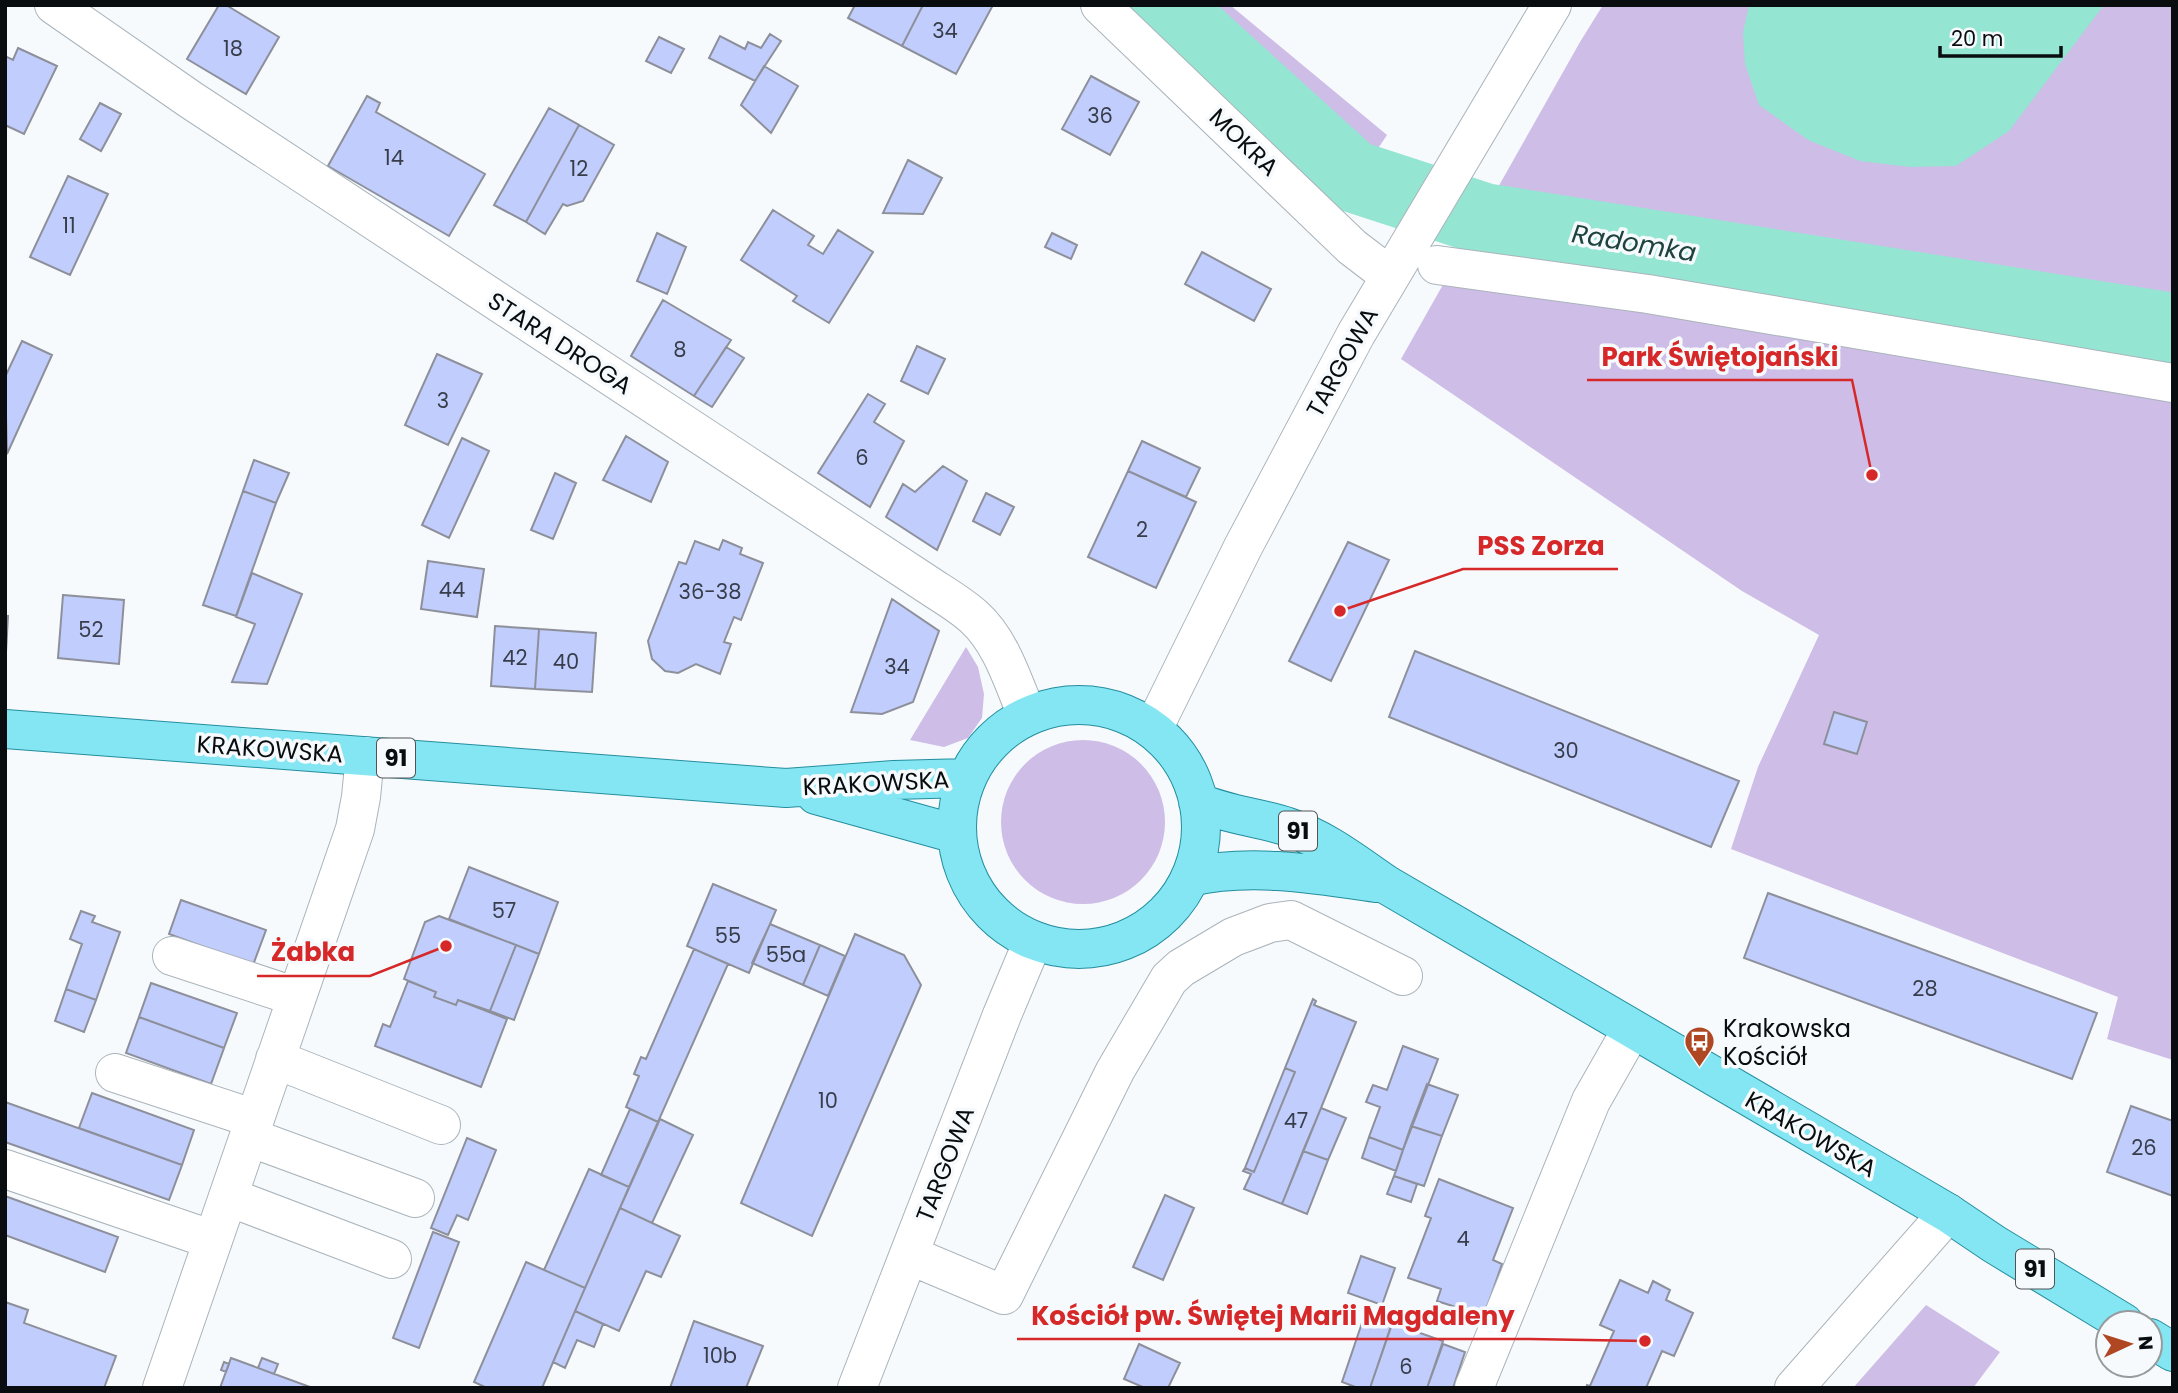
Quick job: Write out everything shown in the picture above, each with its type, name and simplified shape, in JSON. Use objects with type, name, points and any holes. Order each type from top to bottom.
[{"type":"main road","points":[[1062,705],[1094,705],[1125,713],[1153,729],[1174,749],[1189,774],[1198,802],[1201,827],[1199,852],[1190,877],[1174,904],[1152,925],[1125,940],[1094,948],[1063,948],[1033,941],[1003,923],[979,899],[963,868],[957,834],[958,806],[966,779],[982,751],[1004,729],[1027,715],[1062,705]]},
{"type":"main road","name":"KRAKOWSKA","points":[[5,729],[786,788],[894,780],[966,779]]},
{"type":"main road","name":"KRAKOWSKA","points":[[786,788],[957,834]]},
{"type":"main road","name":"KRAKOWSKA","points":[[1198,802],[1218,810],[1289,827],[1331,846],[1387,885],[1948,1213],[2101,1309]]},
{"type":"main road","name":"KRAKOWSKA","points":[[1190,877],[1214,871],[1285,872],[1387,885]]},
{"type":"street","name":"STARA DROGA","points":[[54,5],[202,108],[933,587],[974,617],[986,630],[998,650],[1027,715]]},
{"type":"street","name":"MOKRA","points":[[1100,5],[1352,247],[1390,276]]},
{"type":"street","name":"TARGOWA","points":[[1153,729],[1243,547],[1356,334],[1390,276],[1424,252],[1460,159],[1552,5]]},
{"type":"street","points":[[1424,252],[1661,296],[2173,383]]},
{"type":"street","points":[[162,1388],[355,829],[363,789],[365,756]]},
{"type":"street","points":[[909,1255],[1003,1296],[1115,1071],[1169,979],[1181,968],[1233,937],[1270,923],[1291,920],[1403,976]]},
{"type":"street","name":"TARGOWA","points":[[857,1388],[1033,941]]},
{"type":"street","points":[[172,957],[297,997]]},
{"type":"street","points":[[1474,1388],[1591,1101],[1632,1029]]},
{"type":"street","points":[[275,1059],[442,1125]]},
{"type":"street","points":[[115,1073],[415,1198]]},
{"type":"street","points":[[5,1169],[214,1240]]},
{"type":"street","points":[[229,1197],[392,1259]]},
{"type":"street","points":[[1794,1388],[1948,1213]]},
{"type":"shaded area","points":[[1126,5],[1230,5],[1387,135],[1342,202],[1304,168],[1289,160]]},
{"type":"shaded area","points":[[1603,5],[2173,5],[2173,1060],[2107,1039],[2118,997],[1731,849],[1758,767],[1819,635],[1742,591],[1401,359]]},
{"type":"shaded area","points":[[1749,5],[2104,5],[2009,131],[1956,166],[1910,167],[1860,161],[1808,140],[1759,105],[1745,64],[1743,33]]},
{"type":"shaded area","points":[[966,647],[978,667],[984,694],[982,718],[968,738],[944,747],[910,740]]},
{"type":"shaded area","points":[[1083,740],[1115,746],[1141,764],[1159,790],[1165,822],[1159,854],[1141,880],[1115,898],[1083,904],[1051,898],[1025,880],[1007,854],[1001,822],[1007,790],[1025,764],[1051,746]]},
{"type":"shaded area","points":[[1926,1305],[2000,1352],[1973,1388],[1853,1388]]},
{"type":"building","points":[[219,5],[226,5],[279,37],[246,94],[187,59]]},
{"type":"building","points":[[855,5],[923,5],[902,46],[848,18]]},
{"type":"building","points":[[923,5],[993,5],[956,74],[902,46]]},
{"type":"building","points":[[770,34],[781,41],[755,81],[709,58],[720,36],[745,49],[748,42],[761,48]]},
{"type":"building","points":[[659,37],[684,49],[671,73],[646,61]]},
{"type":"building","points":[[18,48],[57,66],[24,134],[5,125],[5,56],[13,60]]},
{"type":"building","points":[[764,66],[798,86],[771,133],[741,105]]},
{"type":"building","points":[[1091,76],[1139,102],[1110,155],[1062,129]]},
{"type":"building","points":[[367,96],[380,103],[376,112],[485,174],[449,236],[328,166]]},
{"type":"building","points":[[100,103],[121,114],[101,151],[80,139]]},
{"type":"building","points":[[549,108],[579,125],[526,222],[494,205]]},
{"type":"building","points":[[579,125],[614,145],[583,201],[567,206],[563,204],[545,234],[526,222]]},
{"type":"building","points":[[908,160],[942,178],[923,214],[883,213]]},
{"type":"building","points":[[68,176],[108,194],[70,275],[30,257]]},
{"type":"building","points":[[773,210],[814,236],[808,245],[823,254],[838,230],[873,252],[829,323],[793,301],[797,296],[741,260]]},
{"type":"building","points":[[657,233],[686,247],[667,294],[637,281]]},
{"type":"building","points":[[1052,233],[1077,245],[1071,259],[1045,247]]},
{"type":"building","points":[[1202,252],[1271,289],[1254,321],[1185,284]]},
{"type":"building","points":[[663,300],[731,340],[694,396],[631,356]]},
{"type":"building","points":[[22,341],[52,355],[7,454],[5,377]]},
{"type":"building","points":[[917,346],[945,359],[928,394],[901,381]]},
{"type":"building","points":[[726,347],[744,358],[712,407],[694,396]]},
{"type":"building","points":[[437,354],[482,374],[448,445],[405,425]]},
{"type":"building","points":[[868,394],[885,404],[874,422],[904,441],[870,507],[818,473]]},
{"type":"building","points":[[626,436],[668,462],[651,502],[603,480]]},
{"type":"building","points":[[462,438],[489,451],[449,538],[422,525]]},
{"type":"building","points":[[1142,441],[1200,468],[1186,497],[1128,471]]},
{"type":"building","points":[[254,460],[289,473],[276,503],[243,491]]},
{"type":"building","points":[[943,466],[967,481],[937,550],[886,517],[903,484],[915,492]]},
{"type":"building","points":[[1128,471],[1196,502],[1156,588],[1088,557]]},
{"type":"building","points":[[555,473],[576,483],[553,539],[531,530]]},
{"type":"building","points":[[243,491],[276,503],[236,616],[203,605]]},
{"type":"building","points":[[986,493],[1014,507],[1000,535],[973,521]]},
{"type":"building","points":[[723,540],[742,548],[740,554],[763,563],[741,620],[734,617],[724,642],[731,644],[720,674],[696,664],[678,673],[665,671],[652,659],[648,641],[679,562],[686,564],[695,541],[719,550]]},
{"type":"building","points":[[1348,542],[1389,560],[1331,681],[1289,661]]},
{"type":"building","points":[[428,561],[484,569],[477,617],[421,609]]},
{"type":"building","points":[[252,573],[302,594],[267,684],[232,682],[255,624],[236,617]]},
{"type":"building","points":[[63,595],[124,600],[119,664],[58,658]]},
{"type":"building","points":[[892,599],[939,631],[913,702],[882,714],[851,712]]},
{"type":"building","points":[[5,616],[8,616],[6,652],[5,652]]},
{"type":"building","points":[[495,626],[539,629],[535,689],[491,686]]},
{"type":"building","points":[[539,629],[596,633],[592,692],[535,689]]},
{"type":"building","points":[[1415,651],[1739,781],[1711,847],[1389,717]]},
{"type":"building","points":[[1834,712],[1867,722],[1857,754],[1824,744]]},
{"type":"building","points":[[469,867],[558,902],[539,954],[449,919]]},
{"type":"building","points":[[713,884],[776,910],[749,973],[687,946]]},
{"type":"building","points":[[1768,893],[2097,1013],[2072,1079],[1744,958]]},
{"type":"building","points":[[181,900],[266,930],[253,965],[169,934]]},
{"type":"building","points":[[81,911],[95,916],[92,922],[120,932],[96,1000],[66,989],[82,944],[70,939]]},
{"type":"building","points":[[439,916],[516,945],[490,1011],[458,1000],[456,1005],[434,997],[436,992],[404,979],[425,922]]},
{"type":"building","points":[[770,924],[820,945],[803,985],[752,963]]},
{"type":"building","points":[[855,934],[904,955],[921,985],[812,1236],[741,1203]]},
{"type":"building","points":[[516,945],[539,954],[514,1020],[490,1011]]},
{"type":"building","points":[[820,945],[845,956],[828,996],[803,985]]},
{"type":"building","points":[[694,949],[728,964],[658,1122],[626,1107],[639,1076],[634,1074],[641,1057],[646,1059]]},
{"type":"building","points":[[408,981],[436,992],[434,997],[456,1005],[458,1000],[507,1019],[481,1087],[375,1046],[383,1024],[390,1027]]},
{"type":"building","points":[[151,983],[237,1013],[224,1048],[139,1017]]},
{"type":"building","points":[[66,989],[96,1000],[84,1032],[55,1021]]},
{"type":"building","points":[[1313,999],[1316,1001],[1314,1005],[1356,1022],[1282,1204],[1244,1189],[1251,1174],[1243,1171],[1245,1168],[1254,1172],[1295,1072],[1285,1068]]},
{"type":"building","points":[[139,1017],[224,1048],[211,1084],[126,1053]]},
{"type":"building","points":[[1403,1046],[1438,1059],[1403,1150],[1369,1137],[1380,1107],[1366,1102],[1373,1085],[1387,1090]]},
{"type":"building","points":[[1285,1068],[1295,1072],[1254,1172],[1245,1168]]},
{"type":"building","points":[[1427,1084],[1458,1095],[1442,1136],[1411,1126]]},
{"type":"building","points":[[92,1093],[194,1130],[182,1165],[79,1128]]},
{"type":"building","points":[[5,1102],[182,1165],[169,1200],[5,1142]]},
{"type":"building","points":[[2131,1106],[2173,1121],[2173,1196],[2107,1172]]},
{"type":"building","points":[[1321,1108],[1346,1118],[1328,1160],[1303,1151]]},
{"type":"building","points":[[630,1109],[658,1122],[629,1187],[601,1175]]},
{"type":"building","points":[[660,1119],[693,1135],[652,1223],[620,1208]]},
{"type":"building","points":[[1411,1126],[1442,1136],[1424,1186],[1394,1176]]},
{"type":"building","points":[[1369,1137],[1403,1150],[1396,1171],[1362,1158]]},
{"type":"building","points":[[467,1138],[496,1150],[468,1220],[457,1215],[448,1235],[431,1228]]},
{"type":"building","points":[[1303,1151],[1328,1160],[1307,1214],[1282,1204]]},
{"type":"building","points":[[589,1169],[629,1187],[585,1288],[544,1270]]},
{"type":"building","points":[[1394,1176],[1417,1184],[1411,1202],[1387,1194]]},
{"type":"building","points":[[1439,1179],[1513,1208],[1493,1260],[1502,1264],[1484,1316],[1437,1301],[1441,1289],[1408,1278],[1431,1218],[1425,1216]]},
{"type":"building","points":[[1165,1195],[1194,1208],[1163,1280],[1133,1267]]},
{"type":"building","points":[[5,1196],[118,1237],[105,1272],[5,1235]]},
{"type":"building","points":[[620,1208],[680,1236],[661,1277],[646,1271],[619,1331],[575,1311]]},
{"type":"building","points":[[433,1232],[459,1242],[419,1348],[393,1338]]},
{"type":"building","points":[[1361,1256],[1395,1268],[1382,1305],[1348,1293]]},
{"type":"building","points":[[526,1262],[585,1288],[542,1388],[487,1388],[474,1382]]},
{"type":"building","points":[[1620,1280],[1648,1293],[1653,1281],[1670,1290],[1666,1300],[1693,1313],[1674,1356],[1662,1351],[1646,1388],[1586,1388],[1587,1385],[1590,1386],[1614,1331],[1600,1325]]},
{"type":"building","points":[[5,1302],[28,1310],[24,1323],[116,1356],[104,1388],[5,1388]]},
{"type":"building","points":[[575,1311],[603,1324],[594,1347],[577,1340],[565,1368],[553,1362]]},
{"type":"building","points":[[1365,1314],[1392,1324],[1370,1388],[1358,1388],[1342,1382]]},
{"type":"building","points":[[694,1321],[763,1346],[746,1388],[670,1388]]},
{"type":"building","points":[[1392,1323],[1443,1341],[1427,1388],[1370,1388]]},
{"type":"building","points":[[1139,1344],[1180,1363],[1168,1388],[1145,1388],[1124,1379]]},
{"type":"building","points":[[1443,1344],[1465,1352],[1453,1388],[1427,1388]]},
{"type":"building","points":[[231,1358],[310,1387],[310,1388],[220,1388]]},
{"type":"building","points":[[262,1358],[278,1364],[274,1374],[258,1368]]},
{"type":"building","points":[[224,1362],[229,1364],[226,1372],[221,1370]]},
{"type":"waterway","name":"Radomka","points":[[1164,5],[1352,176],[1484,219],[2173,329]]},
{"type":"place","name":"Park Świętojański","points":[[1872,475]]},
{"type":"place","name":"PSS Zorza","points":[[1340,611]]},
{"type":"place","name":"Żabka","points":[[446,946]]},
{"type":"place","name":"Krakowska Kościół","points":[[1700,1069]]},
{"type":"place","name":"Kościół pw. Świętej Marii Magdaleny","points":[[1645,1341]]}]
